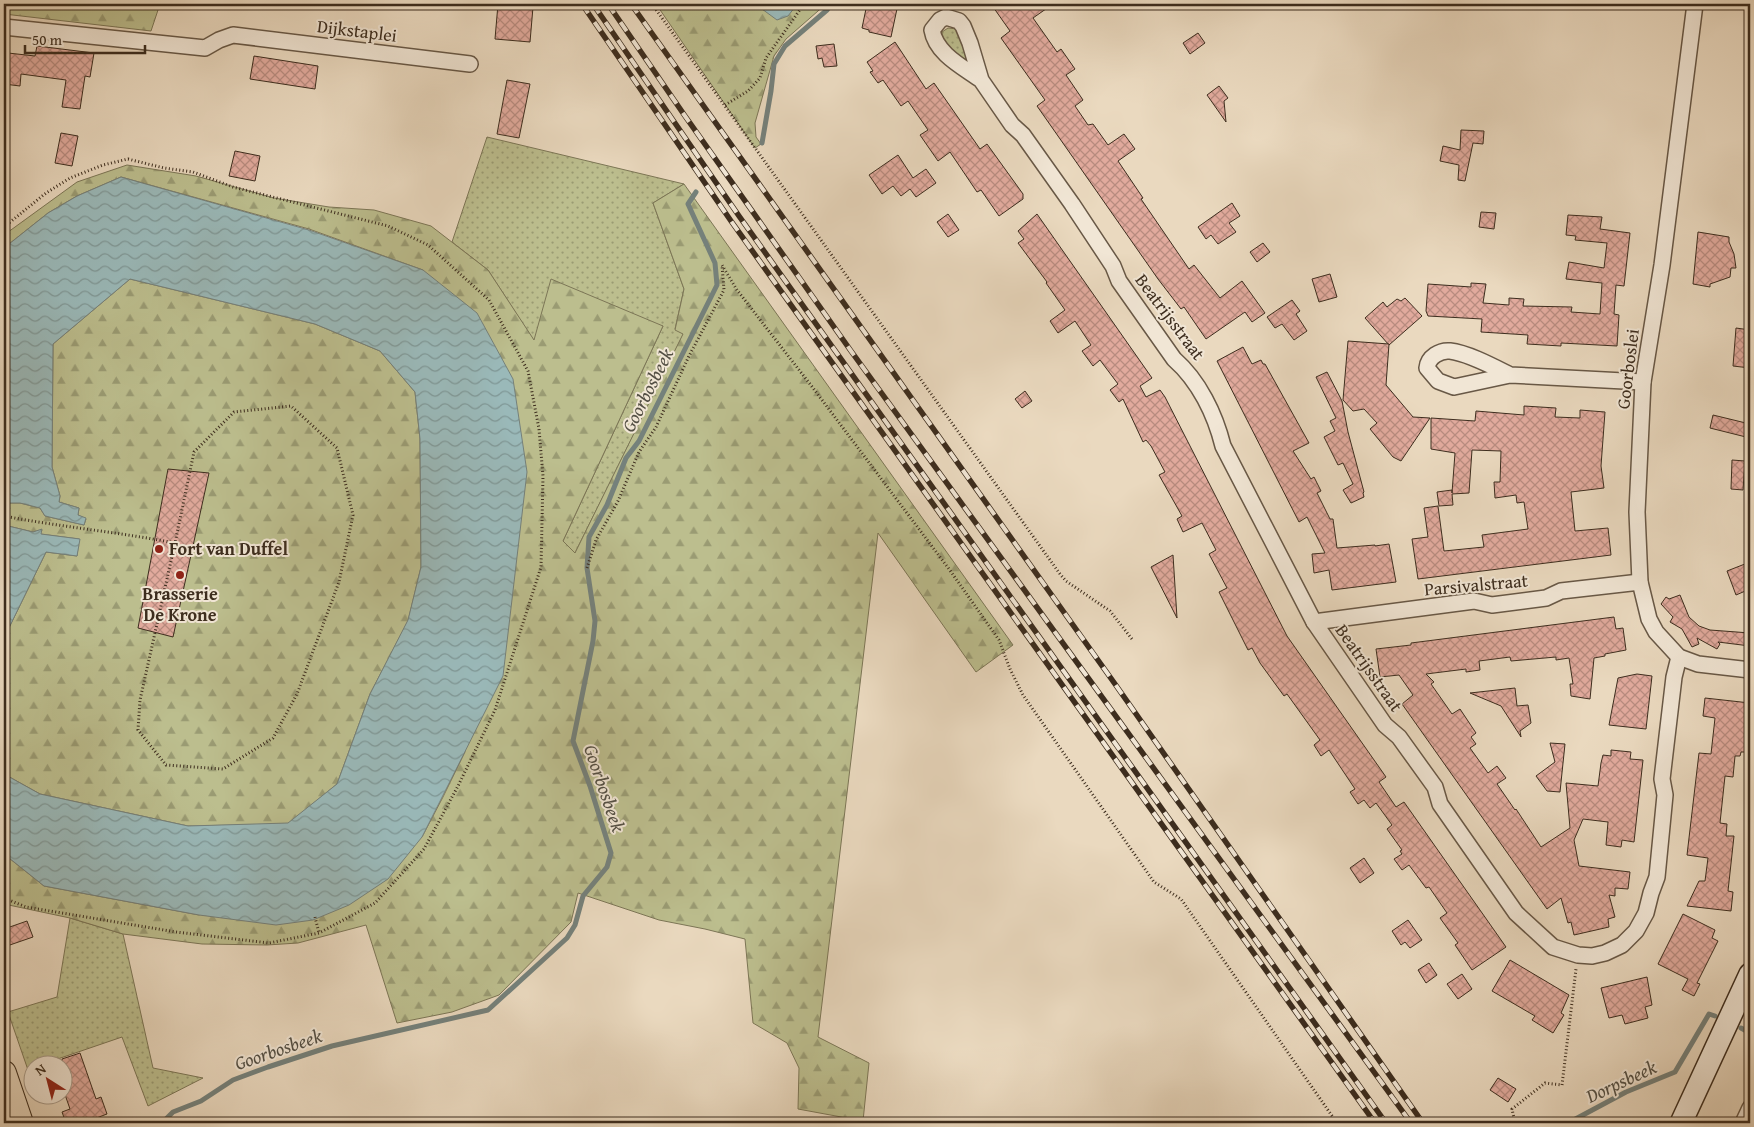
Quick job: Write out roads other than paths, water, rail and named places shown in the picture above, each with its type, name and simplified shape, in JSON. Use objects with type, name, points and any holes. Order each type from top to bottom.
[{"type":"main road","points":[[4,1073],[22,1123]]},
{"type":"street","name":"Goorboslei","points":[[1695,4],[1662,265],[1643,382],[1636,512],[1640,582],[1649,619],[1656,632],[1679,657],[1698,664],[1750,670]]},
{"type":"street","name":"Dijkstaplei","points":[[4,27],[205,48],[233,35],[470,64]]},
{"type":"street","name":"Beatrijsstraat","points":[[981,80],[1012,125],[1023,135],[1072,204],[1113,266],[1119,281],[1174,359],[1186,369],[1196,384],[1219,428],[1222,446],[1314,622],[1385,725],[1399,737],[1435,787],[1440,804],[1516,913],[1553,947],[1562,951],[1578,955],[1598,955],[1622,945],[1636,932],[1646,913],[1657,877],[1665,795],[1662,779],[1674,672],[1679,657]]},
{"type":"street","points":[[1510,375],[1643,382]]},
{"type":"street","name":"Parsivalstraat","points":[[1314,622],[1474,602],[1492,604],[1546,598],[1561,591],[1640,582]]},
{"type":"street","points":[[1681,1123],[1750,974]]},
{"type":"street","points":[[1742,1123],[1750,1108]]},
{"type":"water","points":[[761,4],[794,4],[795,7],[788,16],[777,20],[762,9]]},
{"type":"water","points":[[121,177],[309,230],[423,270],[477,313],[513,379],[527,472],[503,676],[422,837],[388,879],[349,905],[313,920],[276,925],[199,915],[44,886],[4,854],[4,774],[40,794],[188,826],[288,823],[337,784],[370,694],[408,620],[421,567],[420,439],[415,392],[380,351],[315,324],[130,279],[53,344],[52,467],[60,496],[59,502],[79,508],[78,515],[86,518],[84,525],[45,516],[40,508],[20,503],[4,503],[4,248],[48,213],[77,196]]},
{"type":"water","points":[[4,525],[33,532],[42,529],[41,534],[80,539],[77,556],[46,552],[4,638]]},
{"type":"waterway","name":"Goorbosbeek","points":[[762,143],[774,64],[785,46],[827,10],[831,4]]},
{"type":"waterway","name":"Goorbosbeek","points":[[162,1123],[173,1112],[201,1101],[233,1080],[268,1067],[332,1046],[488,1010],[567,938],[575,925],[583,896],[607,867],[611,853],[590,786],[573,741],[593,641],[595,621],[587,568],[589,537],[607,505],[626,458],[639,441],[717,285],[715,263],[688,204],[696,192]]},
{"type":"waterway","name":"Dorpsbeek","points":[[1568,1123],[1626,1092],[1675,1072],[1709,1014],[1715,1016]]},
{"type":"waterway","name":"Dorpsbeek","points":[[1741,1028],[1750,1033]]},
{"type":"railway","points":[[582,4],[731,221],[1375,1123]]},
{"type":"railway","points":[[593,4],[739,216],[1386,1123]]},
{"type":"railway","points":[[608,4],[851,351],[1411,1123]]},
{"type":"railway","points":[[631,4],[1115,684],[1423,1123]]},
{"type":"place","name":"Fort van Duffel","points":[[159,549]]},
{"type":"place","name":"Brasserie De Krone","points":[[180,575]]}]
